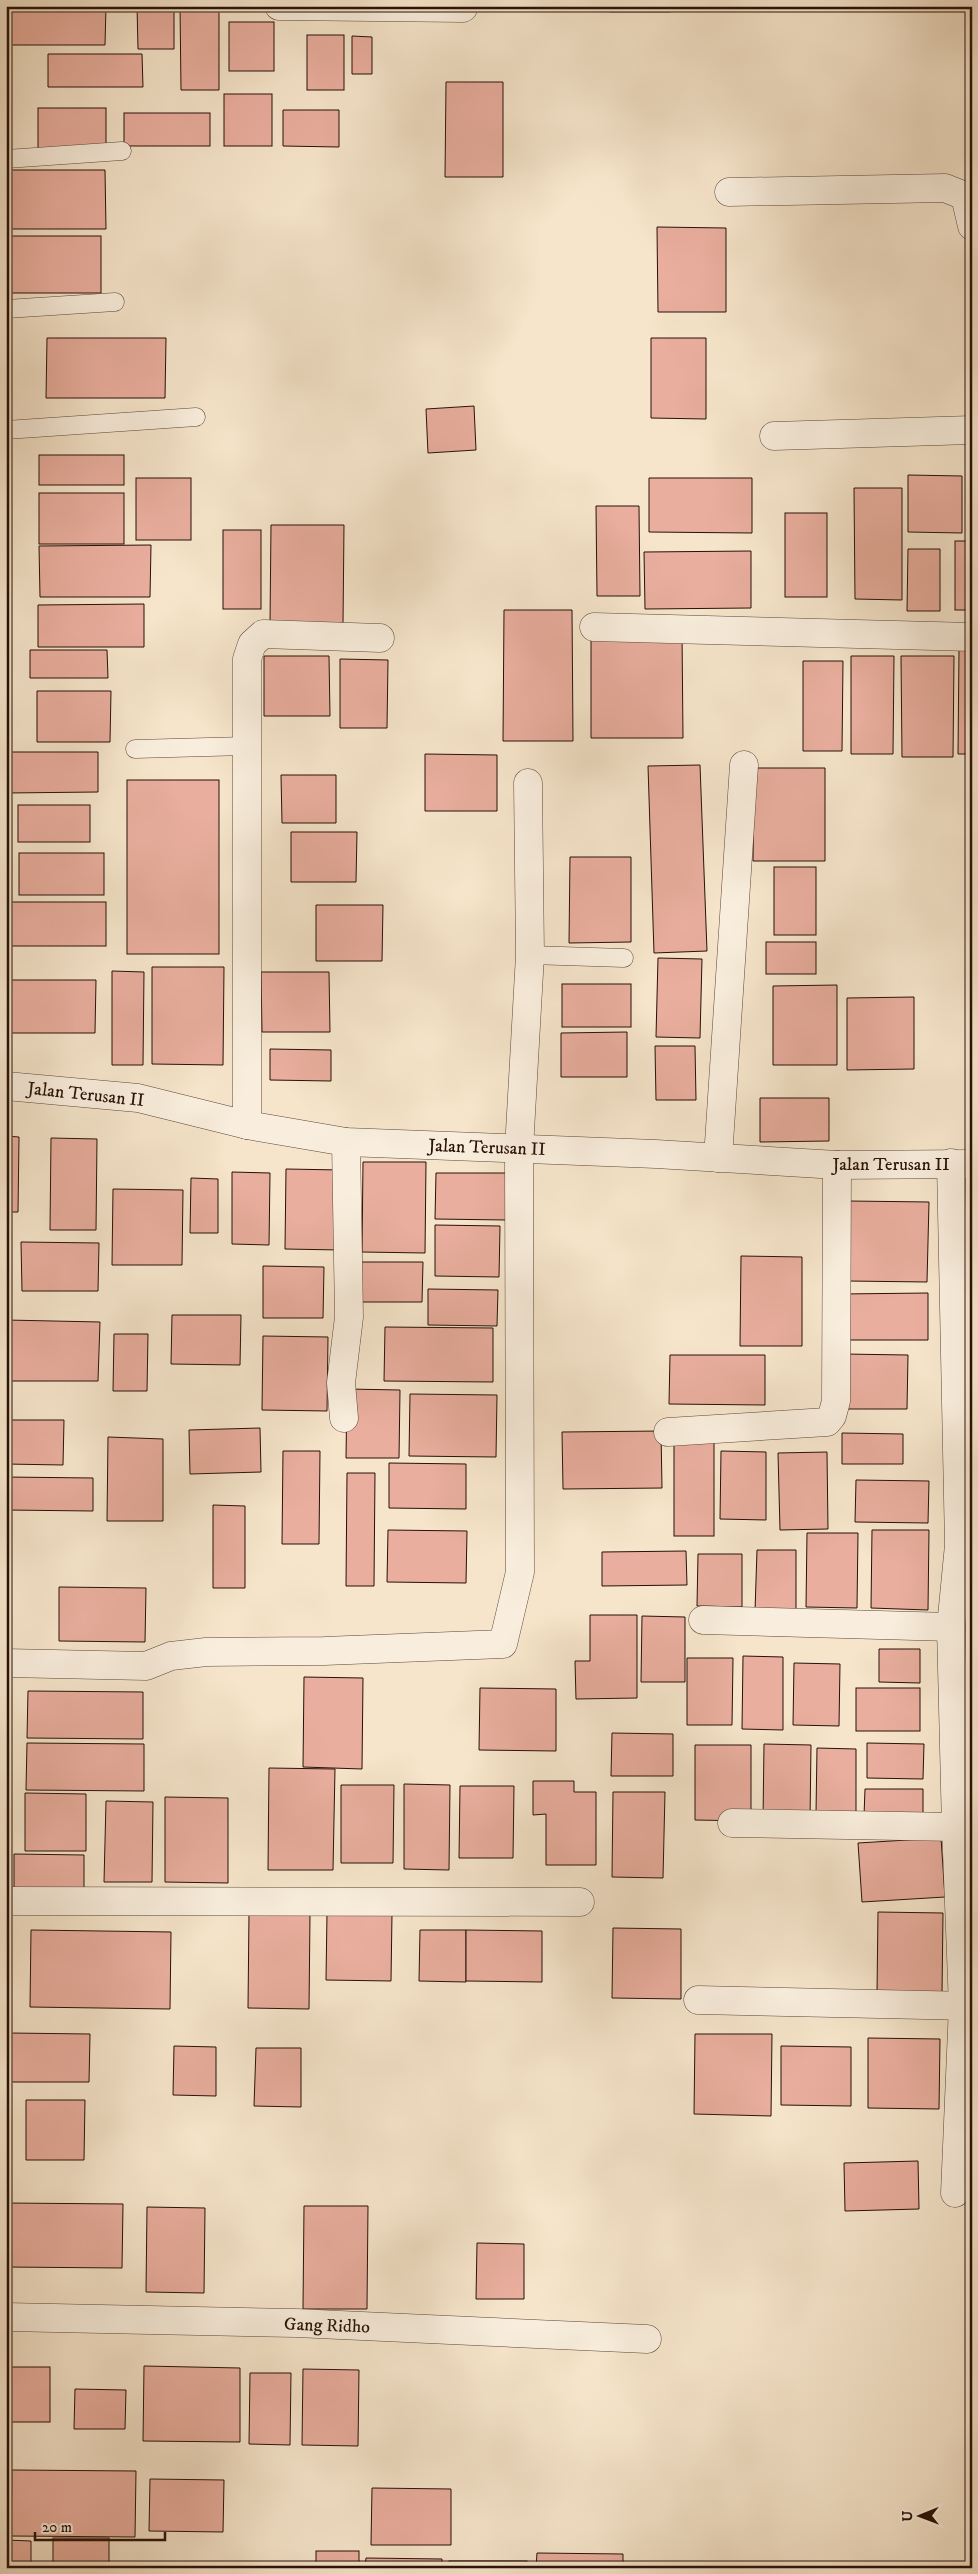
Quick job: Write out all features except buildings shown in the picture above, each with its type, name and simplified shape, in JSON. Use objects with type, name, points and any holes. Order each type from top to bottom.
[{"type":"street","points":[[278,6],[463,8]]},
{"type":"street","points":[[728,192],[945,188],[965,196],[972,226]]},
{"type":"street","points":[[774,436],[972,430]]},
{"type":"street","points":[[594,627],[972,637]]},
{"type":"street","points":[[247,1125],[247,659],[252,644],[263,634],[380,638]]},
{"type":"street","points":[[718,1158],[744,765]]},
{"type":"street","points":[[6,1663],[146,1666],[171,1656],[206,1652],[324,1651],[503,1644],[520,1572],[519,1149],[530,955],[528,784]]},
{"type":"street","name":"Jalan Terusan II","points":[[6,1086],[138,1098],[247,1125],[346,1142],[836,1165],[962,1164]]},
{"type":"street","points":[[344,1418],[342,1383],[349,1317],[346,1142]]},
{"type":"street","points":[[955,2193],[967,2006],[956,1827],[951,1627],[959,1545],[962,1164]]},
{"type":"street","points":[[668,1432],[827,1422],[832,1416],[836,1401],[836,1165]]},
{"type":"street","points":[[703,1620],[951,1627]]},
{"type":"street","points":[[732,1823],[956,1827]]},
{"type":"street","points":[[6,1901],[580,1902]]},
{"type":"street","points":[[698,2000],[967,2006]]},
{"type":"street","name":"Gang Ridho","points":[[6,2317],[296,2324],[647,2339]]},
{"type":"lane","points":[[6,159],[122,151]]},
{"type":"lane","points":[[6,310],[115,302]]},
{"type":"lane","points":[[6,430],[196,417]]},
{"type":"lane","points":[[135,749],[246,746]]},
{"type":"lane","points":[[530,955],[624,958]]}]
